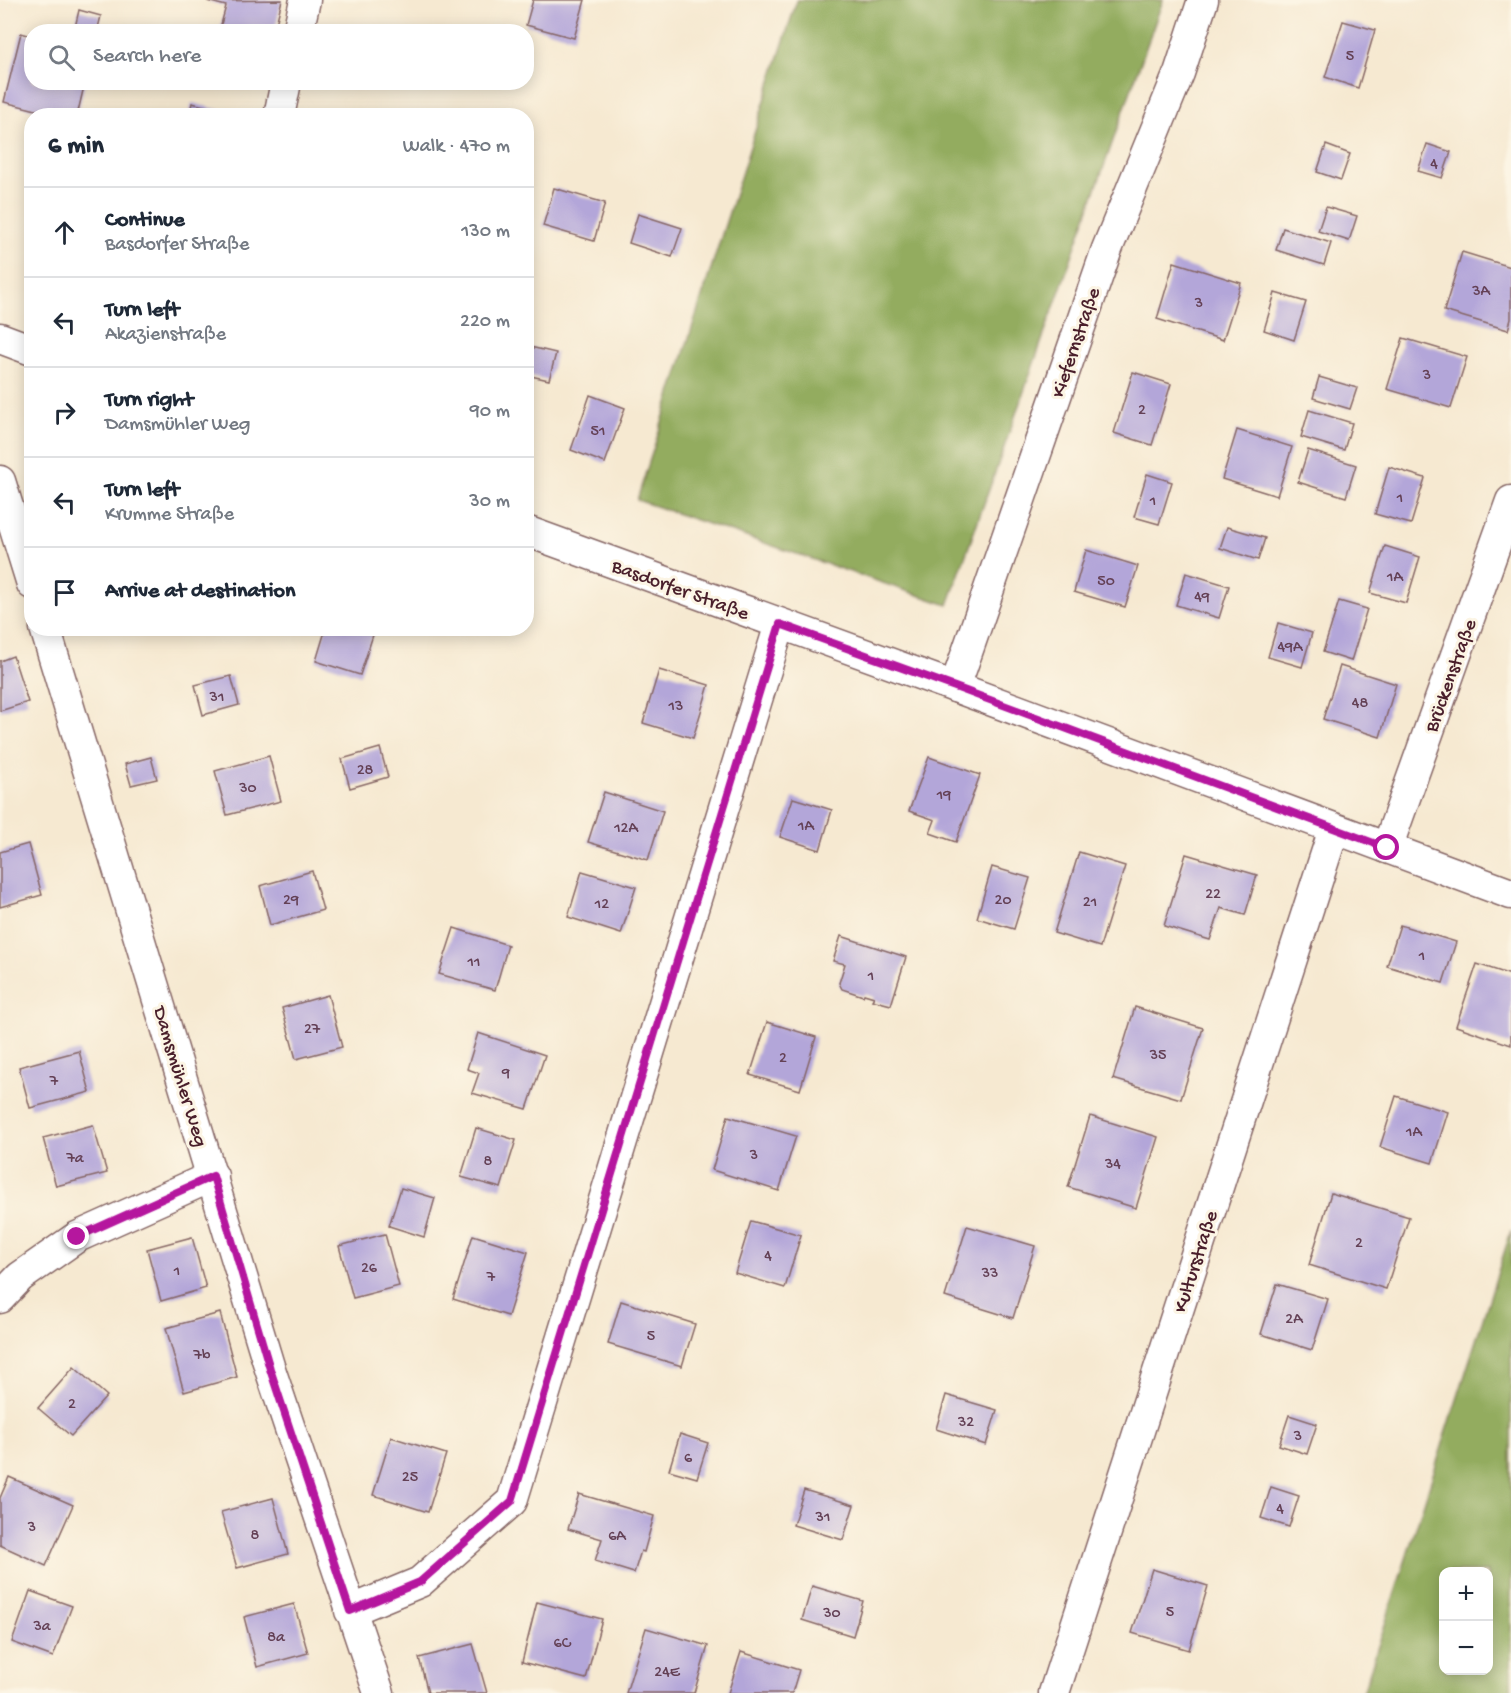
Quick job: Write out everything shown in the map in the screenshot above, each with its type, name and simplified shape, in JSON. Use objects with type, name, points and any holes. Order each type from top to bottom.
[{"type":"street","points":[[300,24],[305,0]]},
{"type":"street","name":"Kiefernstraße","points":[[955,687],[1107,249],[1179,73],[1203,0]]},
{"type":"street","points":[[281,108],[284,90]]},
{"type":"street","points":[[0,338],[24,347]]},
{"type":"street","points":[[0,481],[24,558]]},
{"type":"street","name":"Brückenstraße","points":[[1387,848],[1511,501]]},
{"type":"street","name":"Basdorfer Straße","points":[[534,534],[955,687],[1511,894]]},
{"type":"street","points":[[350,1611],[420,1582],[512,1501],[780,624]]},
{"type":"street","name":"Damsmühler Weg","points":[[47,636],[270,1369],[379,1693]]},
{"type":"street","name":"Kulturstraße","points":[[1054,1693],[1334,829]]},
{"type":"street","points":[[0,1298],[20,1277],[77,1237],[213,1176]]},
{"type":"green space","points":[[797,0],[1163,0],[948,605],[637,500]]},
{"type":"green space","points":[[1511,1231],[1511,1693],[1363,1693]]},
{"type":"building","points":[[282,0],[276,24],[221,24],[226,6],[207,1]]},
{"type":"building","points":[[533,0],[585,0],[574,38],[534,27],[534,24],[526,24]]},
{"type":"building","points":[[79,10],[101,16],[99,24],[76,24]]},
{"type":"building","points":[[1343,21],[1375,30],[1358,88],[1325,77]]},
{"type":"building","points":[[21,33],[24,34],[24,90],[83,90],[79,108],[28,108],[4,102]]},
{"type":"building","points":[[192,103],[212,108],[191,108]]},
{"type":"building","points":[[1427,144],[1451,152],[1442,178],[1418,171]]},
{"type":"building","points":[[1326,145],[1350,154],[1341,180],[1317,172]]},
{"type":"building","points":[[554,188],[605,203],[594,241],[543,226]]},
{"type":"building","points":[[1326,207],[1357,216],[1349,241],[1318,231]]},
{"type":"building","points":[[638,214],[682,228],[672,257],[629,243]]},
{"type":"building","points":[[1283,228],[1331,243],[1324,265],[1276,250]]},
{"type":"building","points":[[1462,252],[1511,267],[1511,319],[1508,330],[1444,311]]},
{"type":"building","points":[[1174,262],[1241,283],[1223,340],[1157,319]]},
{"type":"building","points":[[1275,293],[1306,302],[1294,340],[1264,330]]},
{"type":"building","points":[[1403,338],[1467,357],[1451,408],[1387,389]]},
{"type":"building","points":[[534,348],[556,353],[549,380],[534,377]]},
{"type":"building","points":[[1133,372],[1171,384],[1152,445],[1114,433]]},
{"type":"building","points":[[1319,377],[1357,388],[1350,409],[1313,398]]},
{"type":"building","points":[[590,395],[625,408],[605,463],[571,450]]},
{"type":"building","points":[[1309,410],[1352,423],[1344,450],[1301,437]]},
{"type":"building","points":[[1237,430],[1292,447],[1277,496],[1222,479]]},
{"type":"building","points":[[1308,450],[1356,465],[1346,497],[1298,482]]},
{"type":"building","points":[[1389,467],[1425,478],[1411,524],[1375,514]]},
{"type":"building","points":[[1147,474],[1172,482],[1159,524],[1134,517]]},
{"type":"building","points":[[1227,527],[1265,538],[1258,560],[1220,548]]},
{"type":"building","points":[[1385,546],[1420,557],[1406,603],[1370,593]]},
{"type":"building","points":[[1086,550],[1138,566],[1125,607],[1074,592]]},
{"type":"building","points":[[1186,573],[1229,586],[1219,618],[1176,605]]},
{"type":"building","points":[[1339,601],[1367,609],[1351,661],[1323,652]]},
{"type":"building","points":[[1278,623],[1312,633],[1302,667],[1268,657]]},
{"type":"building","points":[[324,636],[373,636],[360,675],[316,661]]},
{"type":"building","points":[[13,656],[28,702],[0,711],[0,661]]},
{"type":"building","points":[[1340,666],[1396,684],[1380,737],[1323,719]]},
{"type":"building","points":[[659,670],[709,685],[693,738],[643,723]]},
{"type":"building","points":[[231,676],[239,705],[203,715],[195,685]]},
{"type":"building","points":[[380,748],[388,777],[350,788],[342,759]]},
{"type":"building","points":[[269,756],[281,801],[227,815],[215,771]]},
{"type":"building","points":[[151,757],[157,779],[131,785],[125,764]]},
{"type":"building","points":[[929,757],[980,775],[956,842],[930,833],[935,820],[909,811]]},
{"type":"building","points":[[604,792],[663,811],[648,860],[588,842]]},
{"type":"building","points":[[793,798],[832,810],[820,850],[780,837]]},
{"type":"building","points":[[28,844],[42,895],[0,907],[0,852]]},
{"type":"building","points":[[1079,852],[1125,866],[1100,947],[1054,933]]},
{"type":"building","points":[[1186,854],[1257,875],[1245,915],[1221,908],[1210,940],[1164,926]]},
{"type":"building","points":[[992,867],[1030,878],[1014,929],[977,918]]},
{"type":"building","points":[[312,871],[323,910],[270,925],[260,886]]},
{"type":"building","points":[[582,871],[636,887],[621,934],[568,917]]},
{"type":"building","points":[[1400,925],[1456,942],[1443,983],[1387,966]]},
{"type":"building","points":[[454,928],[508,945],[495,990],[439,974]]},
{"type":"building","points":[[841,936],[906,957],[891,1005],[872,1000],[874,997],[842,989],[839,983],[845,964],[833,961]]},
{"type":"building","points":[[1477,964],[1511,975],[1511,1045],[1456,1026]]},
{"type":"building","points":[[328,995],[342,1047],[296,1059],[282,1008]]},
{"type":"building","points":[[1135,1007],[1203,1028],[1181,1099],[1113,1079]]},
{"type":"building","points":[[767,1022],[816,1037],[800,1090],[750,1075]]},
{"type":"building","points":[[478,1033],[545,1055],[527,1109],[472,1093],[479,1073],[467,1069]]},
{"type":"building","points":[[79,1051],[90,1092],[30,1108],[19,1067]]},
{"type":"building","points":[[1396,1096],[1448,1112],[1432,1163],[1380,1147]]},
{"type":"building","points":[[728,1116],[796,1136],[779,1191],[712,1170]]},
{"type":"building","points":[[1090,1116],[1158,1137],[1136,1208],[1068,1187]]},
{"type":"building","points":[[93,1125],[107,1173],[56,1186],[43,1138]]},
{"type":"building","points":[[476,1128],[516,1140],[501,1188],[461,1177]]},
{"type":"building","points":[[401,1188],[435,1198],[424,1237],[389,1226]]},
{"type":"building","points":[[1331,1193],[1409,1217],[1386,1289],[1309,1265]]},
{"type":"building","points":[[751,1221],[801,1235],[785,1288],[735,1273]]},
{"type":"building","points":[[967,1226],[1035,1246],[1013,1318],[945,1297]]},
{"type":"building","points":[[385,1234],[399,1286],[353,1298],[339,1246]]},
{"type":"building","points":[[473,1235],[528,1252],[508,1316],[453,1299]]},
{"type":"building","points":[[192,1237],[206,1288],[161,1301],[147,1249]]},
{"type":"building","points":[[1277,1284],[1328,1299],[1312,1350],[1261,1334]]},
{"type":"building","points":[[621,1301],[695,1324],[682,1366],[608,1344]]},
{"type":"building","points":[[220,1313],[237,1377],[184,1392],[166,1328]]},
{"type":"building","points":[[74,1367],[107,1396],[71,1436],[38,1408]]},
{"type":"building","points":[[946,1395],[997,1410],[986,1445],[936,1429]]},
{"type":"building","points":[[1289,1415],[1317,1424],[1307,1454],[1279,1445]]},
{"type":"building","points":[[680,1434],[708,1443],[697,1478],[669,1470]]},
{"type":"building","points":[[391,1437],[446,1454],[428,1512],[373,1495]]},
{"type":"building","points":[[9,1477],[73,1505],[46,1566],[0,1545],[0,1498]]},
{"type":"building","points":[[1271,1487],[1299,1496],[1289,1527],[1261,1518]]},
{"type":"building","points":[[804,1490],[854,1505],[843,1540],[793,1525]]},
{"type":"building","points":[[579,1494],[654,1516],[644,1552],[641,1551],[634,1573],[595,1561],[602,1539],[568,1529]]},
{"type":"building","points":[[273,1498],[288,1554],[237,1568],[221,1512]]},
{"type":"building","points":[[1152,1569],[1208,1586],[1189,1650],[1132,1633]]},
{"type":"building","points":[[812,1586],[863,1601],[853,1636],[802,1620]]},
{"type":"building","points":[[30,1591],[72,1606],[53,1657],[12,1642]]},
{"type":"building","points":[[537,1602],[602,1619],[586,1679],[522,1662]]},
{"type":"building","points":[[294,1604],[308,1653],[257,1667],[244,1617]]},
{"type":"building","points":[[646,1628],[708,1646],[694,1693],[626,1693]]},
{"type":"building","points":[[473,1644],[487,1693],[428,1693],[419,1658]]},
{"type":"building","points":[[741,1652],[799,1670],[792,1693],[728,1693]]},
{"type":"route","points":[[77,1237],[213,1176],[270,1369],[350,1611],[420,1582],[512,1501],[780,624],[1387,848]]}]
